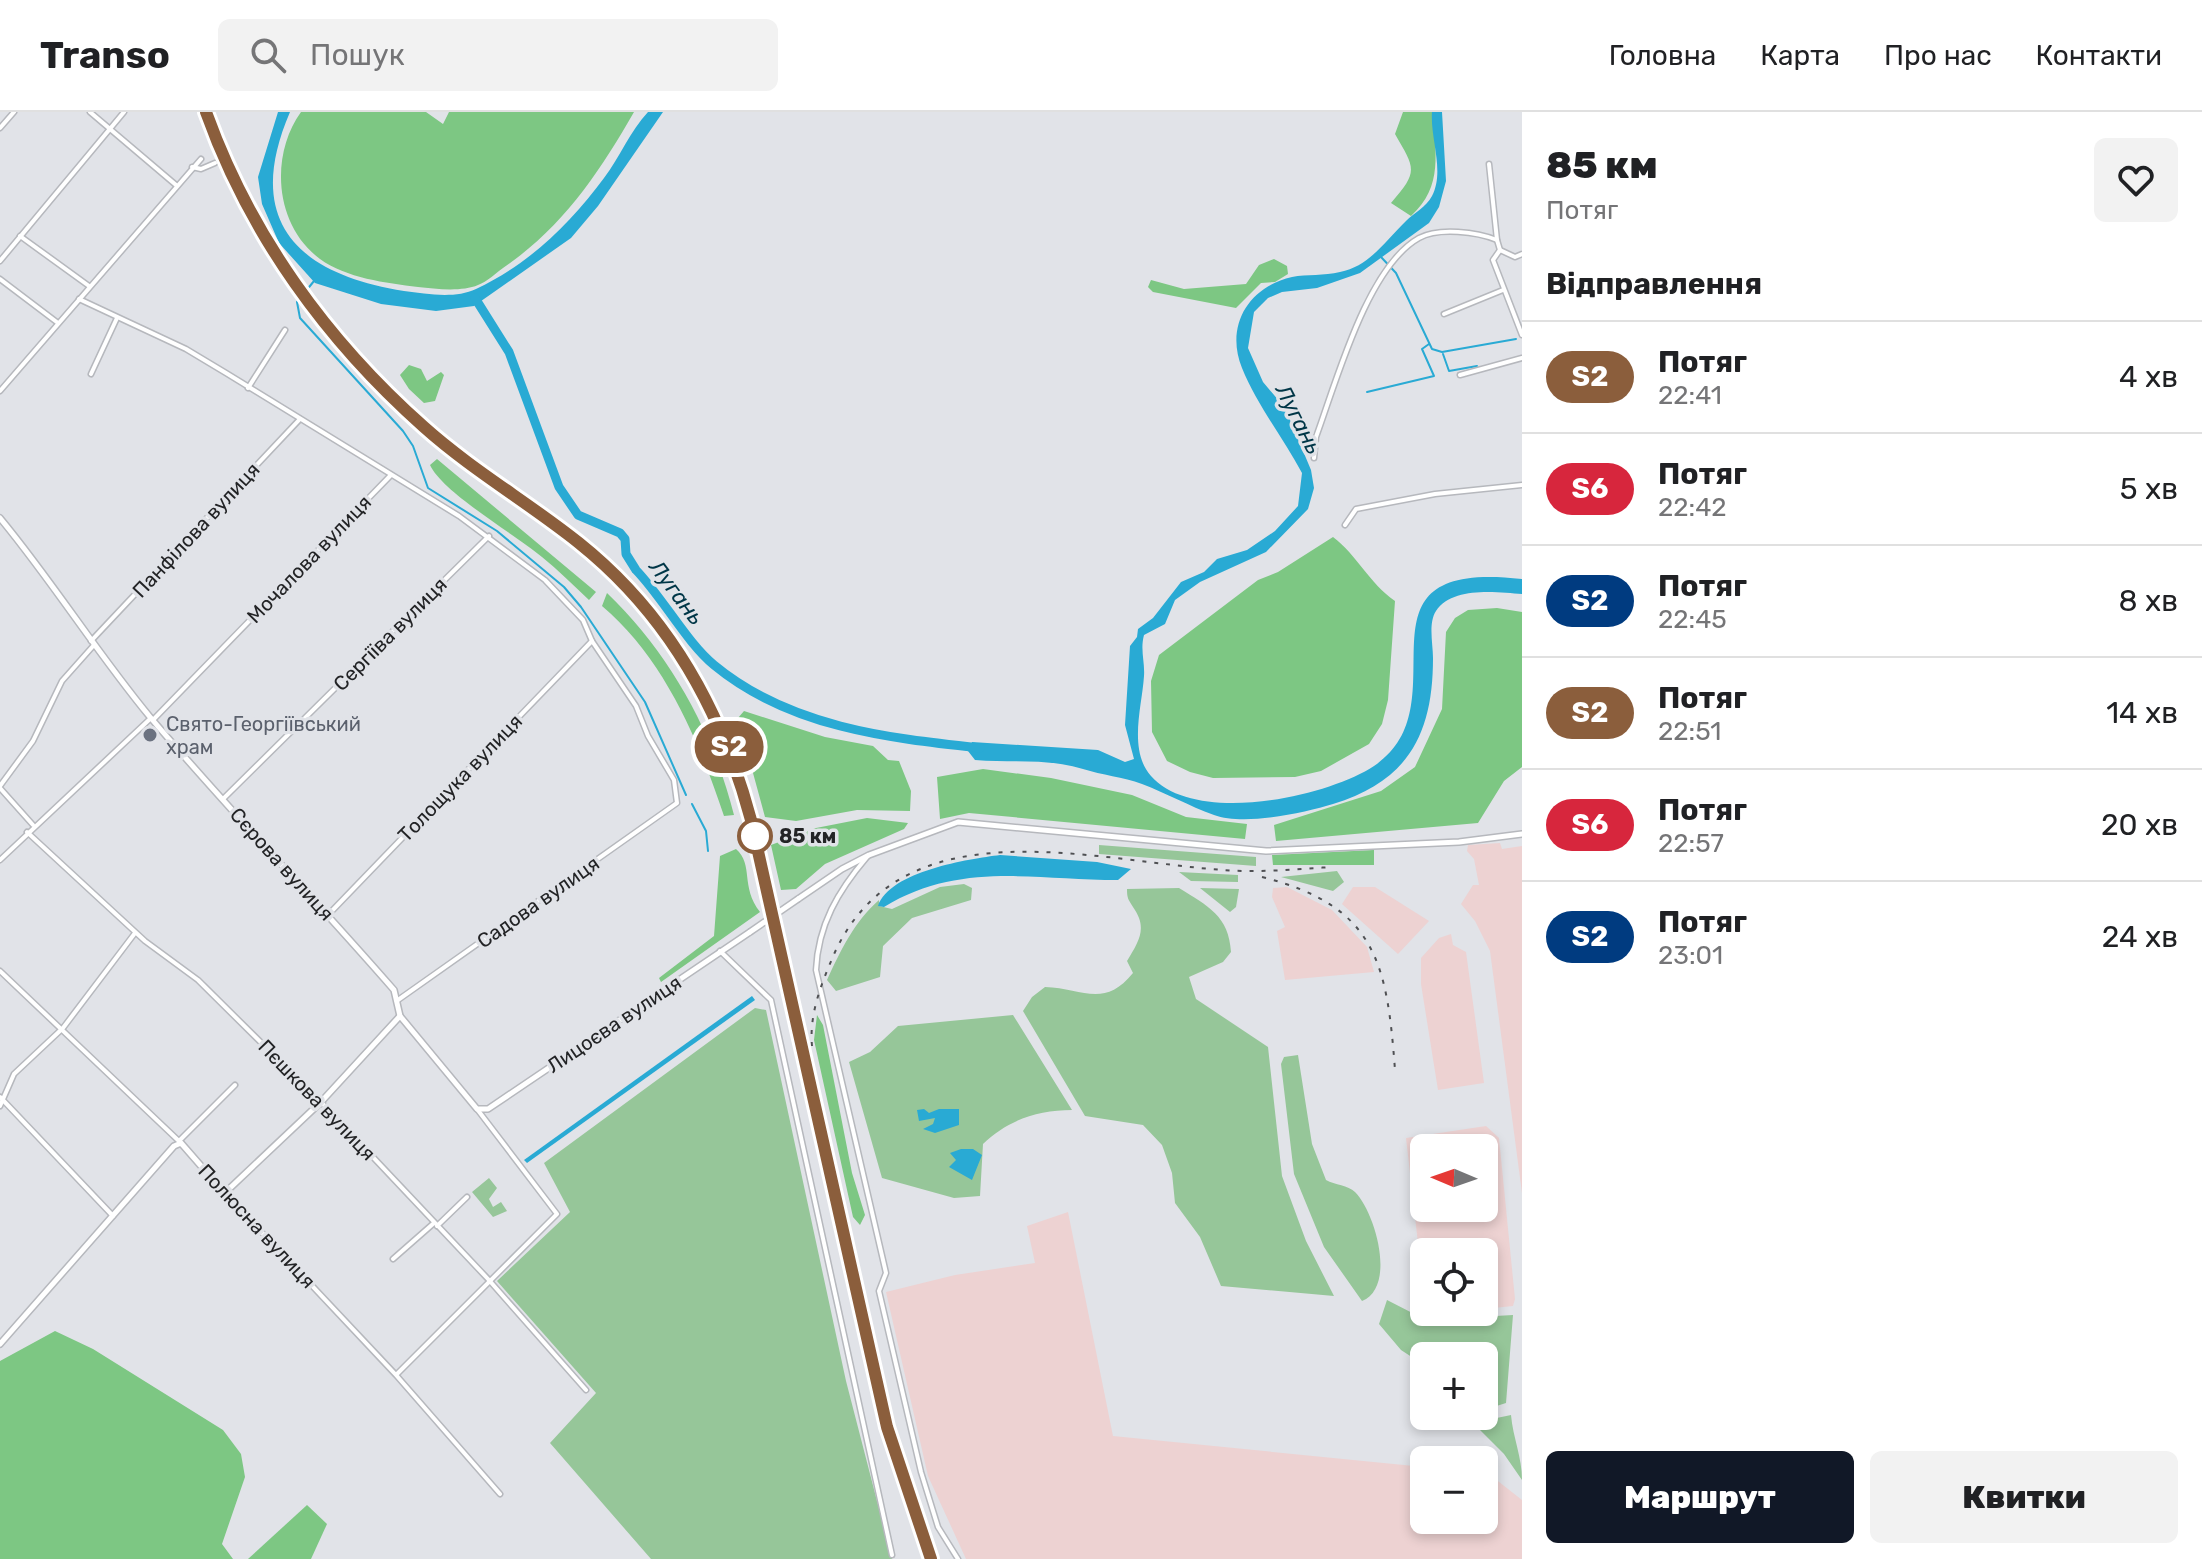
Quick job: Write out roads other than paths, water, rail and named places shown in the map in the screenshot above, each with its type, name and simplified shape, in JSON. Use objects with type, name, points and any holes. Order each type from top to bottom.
[{"type":"street","points":[[0,128],[14,112]]},
{"type":"street","points":[[90,112],[176,185]]},
{"type":"street","points":[[0,261],[124,112]]},
{"type":"street","points":[[0,391],[201,159]]},
{"type":"street","points":[[192,167],[201,169],[215,163]]},
{"type":"street","points":[[1489,164],[1500,250],[1515,257],[1522,254]]},
{"type":"street","points":[[1314,458],[1316,437],[1362,309],[1397,259],[1420,238],[1467,232],[1497,240]]},
{"type":"street","points":[[20,236],[90,287]]},
{"type":"street","points":[[1500,250],[1493,260],[1522,335]]},
{"type":"street","points":[[0,279],[58,323]]},
{"type":"street","points":[[1444,314],[1503,290]]},
{"type":"street","points":[[79,299],[186,349],[489,536],[545,580],[583,620],[592,641]]},
{"type":"street","points":[[91,374],[117,318]]},
{"type":"street","points":[[248,388],[285,330]]},
{"type":"street","points":[[1460,375],[1522,358]]},
{"type":"street","name":"Панфілова вулиця","points":[[33,825],[0,787],[33,741],[62,681],[93,643],[300,419]]},
{"type":"street","name":"Мочалова вулиця","points":[[0,860],[33,825],[152,719],[391,474]]},
{"type":"street","points":[[1345,525],[1356,509],[1435,494],[1522,485]]},
{"type":"street","name":"Сєрова вулиця","points":[[0,518],[34,557],[93,643],[152,719],[394,990],[400,1016]]},
{"type":"street","name":"Сергіїва вулиця","points":[[223,799],[489,536]]},
{"type":"street","name":"Садова вулиця","points":[[398,1000],[677,803],[674,780],[648,736],[636,706],[592,641]]},
{"type":"street","name":"Толощука вулиця","points":[[328,915],[592,641]]},
{"type":"street","name":"Лицоєва вулиця","points":[[477,1109],[488,1109],[842,869],[869,855],[958,822],[1266,851],[1459,842],[1522,834]]},
{"type":"street","name":"Пєшкова вулиця","points":[[27,832],[135,932],[198,980],[321,1102],[488,1279],[586,1390]]},
{"type":"street","points":[[869,855],[842,887],[828,915],[817,947],[816,970],[886,1273],[879,1291],[902,1397],[938,1527],[958,1559]]},
{"type":"street","points":[[0,1106],[14,1074],[63,1028],[135,932]]},
{"type":"street","points":[[720,951],[771,1000],[892,1555]]},
{"type":"street","name":"Полюсна вулиця","points":[[0,971],[180,1142],[396,1375],[500,1494]]},
{"type":"street","points":[[222,1190],[229,1189],[321,1102],[400,1016],[477,1109],[557,1214],[488,1279],[396,1375]]},
{"type":"street","points":[[0,1344],[180,1142],[235,1085]]},
{"type":"street","points":[[1,1098],[113,1216]]},
{"type":"street","points":[[393,1259],[467,1197]]},
{"type":"water","points":[[278,112],[290,112],[277,150],[273,184],[277,212],[289,236],[309,256],[334,271],[366,283],[441,295],[476,289],[531,255],[563,227],[591,195],[648,112],[663,112],[598,206],[571,238],[474,306],[436,311],[381,304],[315,283],[279,243],[262,204],[258,177]]},
{"type":"water","points":[[1432,112],[1442,112],[1446,181],[1439,207],[1429,223],[1360,273],[1317,288],[1282,292],[1268,298],[1254,312],[1248,348],[1263,382],[1285,408],[1311,470],[1314,488],[1308,509],[1266,552],[1200,582],[1175,600],[1165,624],[1144,635],[1144,676],[1138,728],[1140,754],[1151,776],[1171,791],[1198,800],[1229,803],[1261,801],[1326,788],[1374,766],[1400,739],[1411,708],[1414,641],[1419,613],[1434,591],[1467,578],[1522,579],[1522,594],[1464,594],[1443,603],[1436,611],[1432,627],[1432,685],[1428,709],[1412,750],[1381,782],[1359,794],[1306,811],[1257,819],[1214,815],[1142,784],[1070,766],[975,760],[968,751],[972,742],[1098,750],[1125,762],[1134,759],[1125,725],[1130,646],[1137,637],[1138,629],[1153,618],[1181,582],[1204,572],[1217,559],[1247,550],[1275,531],[1298,506],[1302,473],[1255,395],[1237,352],[1236,337],[1244,310],[1252,299],[1277,282],[1298,276],[1340,272],[1360,264],[1427,203],[1436,186],[1437,176]]},
{"type":"water","points":[[1000,855],[1097,862],[1131,869],[1118,880],[1027,876],[969,878],[941,883],[884,907],[878,906],[885,894],[914,876],[951,864]]},
{"type":"water","points":[[752,996],[755,1000],[527,1163],[524,1160]]},
{"type":"water","points":[[924,1109],[929,1113],[939,1109],[959,1109],[959,1125],[935,1133],[923,1129],[933,1124],[935,1118],[919,1121],[917,1110]]},
{"type":"water","points":[[973,1149],[982,1155],[972,1180],[949,1167],[956,1160],[950,1153]]},
{"type":"waterway","points":[[1381,257],[1396,273],[1432,349],[1442,352],[1516,339]]},
{"type":"waterway","points":[[314,281],[297,302],[300,318],[403,431],[413,446],[428,488],[497,531],[564,587],[581,607],[645,702],[686,795]]},
{"type":"waterway","name":"Лугань","points":[[475,298],[509,352],[559,487],[578,515],[620,533],[625,539],[626,554],[636,570],[694,645],[714,665],[743,686],[807,716],[875,734],[980,748]]},
{"type":"waterway","points":[[1367,392],[1434,376],[1422,349],[1429,344]]},
{"type":"waterway","points":[[1443,354],[1449,371],[1477,366]]},
{"type":"waterway","points":[[692,804],[706,831],[708,851]]},
{"type":"railway","points":[[209,112],[249,200],[273,242],[299,283],[359,359],[428,426],[565,527],[614,568],[642,596],[666,627],[707,692],[724,728],[750,803],[893,1433],[935,1559]]},
{"type":"railway","points":[[812,1046],[815,1010],[835,952],[866,906],[907,875],[954,859],[1006,852],[1062,853],[1237,871],[1333,867]]},
{"type":"railway","points":[[1262,877],[1300,889],[1330,904],[1353,923],[1369,945],[1380,970],[1387,999],[1395,1070]]},
{"type":"train","name":"S2","points":[[206,112],[245,205],[297,287],[340,341],[425,428],[605,565],[656,620],[702,686],[729,746],[751,820],[887,1427],[910,1504],[931,1559]]},
{"type":"place","name":"Свято-Георгіївський храм","points":[[150,735]]},
{"type":"place","name":"85 км","points":[[755,836]]}]
